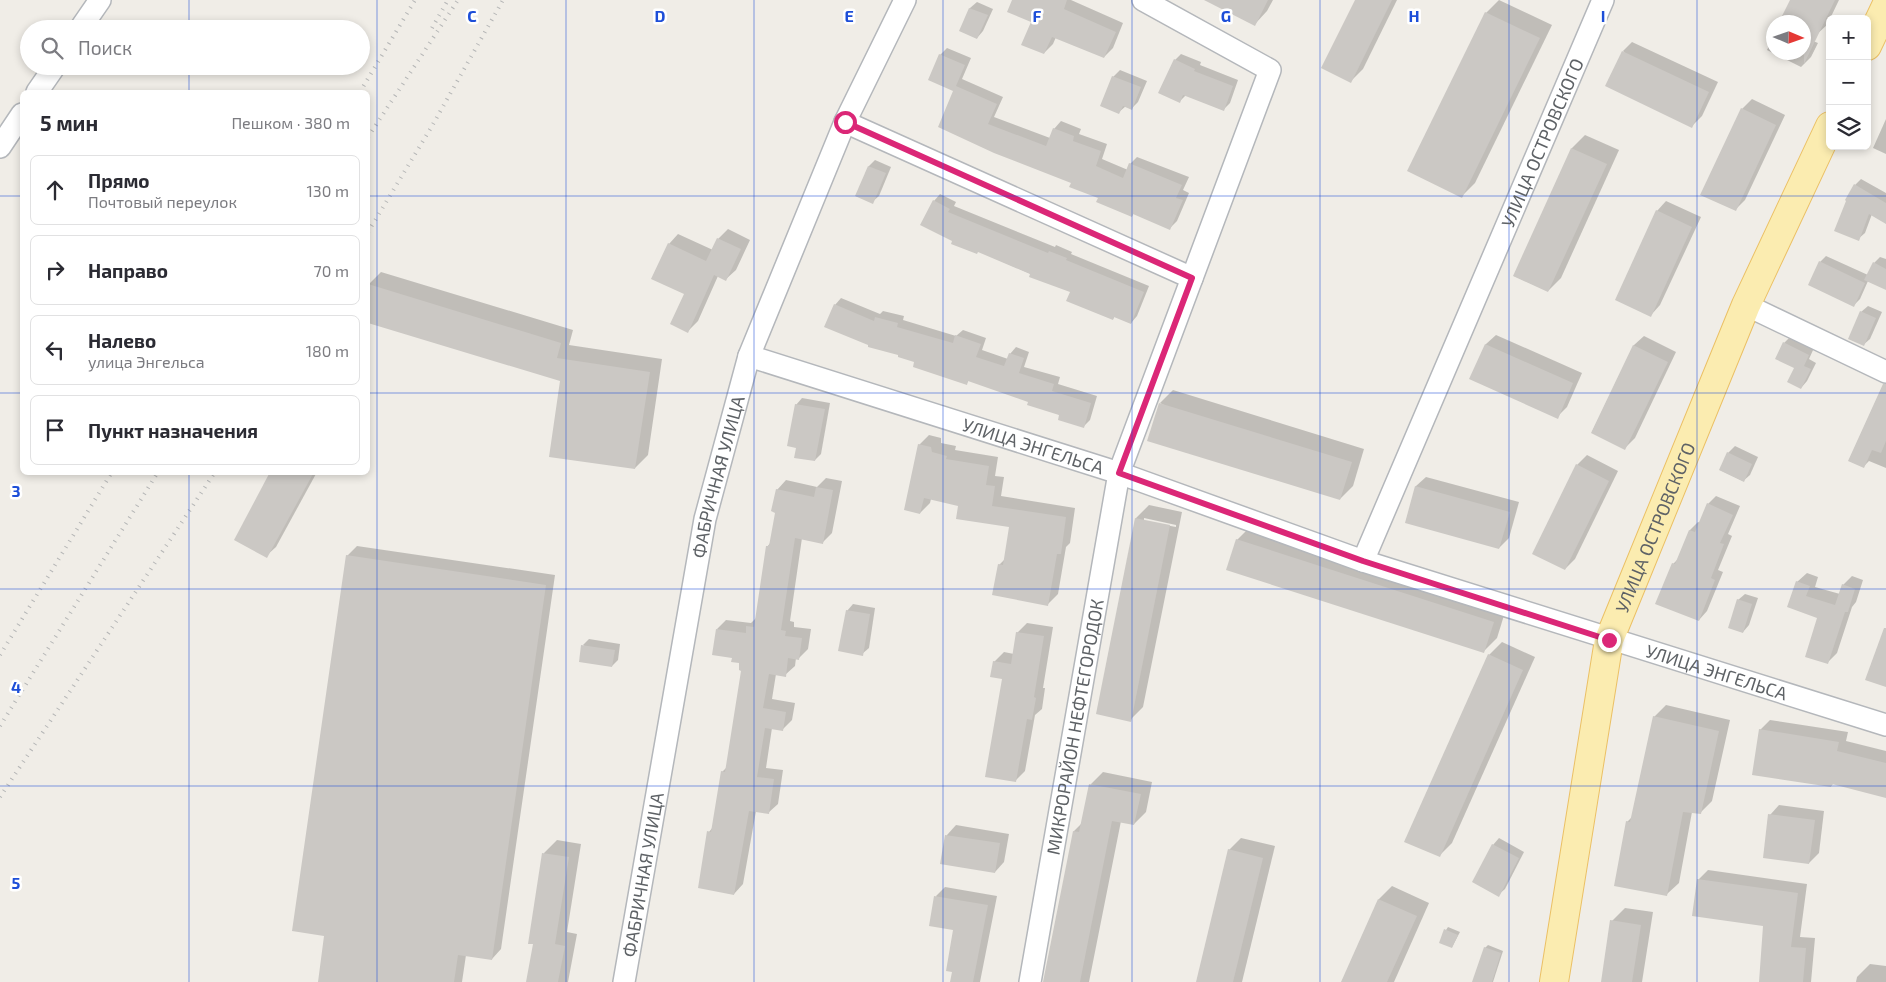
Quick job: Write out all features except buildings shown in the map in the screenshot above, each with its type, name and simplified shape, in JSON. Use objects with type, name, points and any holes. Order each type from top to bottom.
[{"type":"main road","points":[[1871,38],[1886,6]]},
{"type":"main road","name":"УЛИЦА ОСТРОВСКОГО","points":[[1554,982],[1609,640],[1746,305],[1826,135]]},
{"type":"street","points":[[86,20],[100,0]]},
{"type":"street","name":"ФАБРИЧНАЯ УЛИЦА","points":[[624,982],[705,519],[749,356],[845,122],[905,0]]},
{"type":"street","name":"МИКРОРАЙОН НЕФТЕГОРОДОК","points":[[1030,982],[1119,473],[1270,70],[1143,0]]},
{"type":"street","name":"УЛИЦА ОСТРОВСКОГО","points":[[1363,561],[1603,0]]},
{"type":"street","points":[[38,90],[49,75]]},
{"type":"street","points":[[0,147],[20,117]]},
{"type":"street","points":[[845,122],[1192,278]]},
{"type":"street","points":[[1746,305],[1886,372]]},
{"type":"street","name":"УЛИЦА ЭНГЕЛЬСА","points":[[749,356],[1119,473],[1363,561],[1609,640],[1886,725]]},
{"type":"railway","points":[[361,90],[415,0]]},
{"type":"railway","points":[[432,28],[448,0]]},
{"type":"railway","points":[[370,134],[458,0]]},
{"type":"railway","points":[[370,229],[432,126],[503,0]]},
{"type":"railway","points":[[0,655],[110,475]]},
{"type":"railway","points":[[0,726],[156,475]]},
{"type":"railway","points":[[0,797],[213,475]]},
{"type":"route","points":[[845,122],[1192,278],[1119,473],[1363,561],[1609,640]]}]
